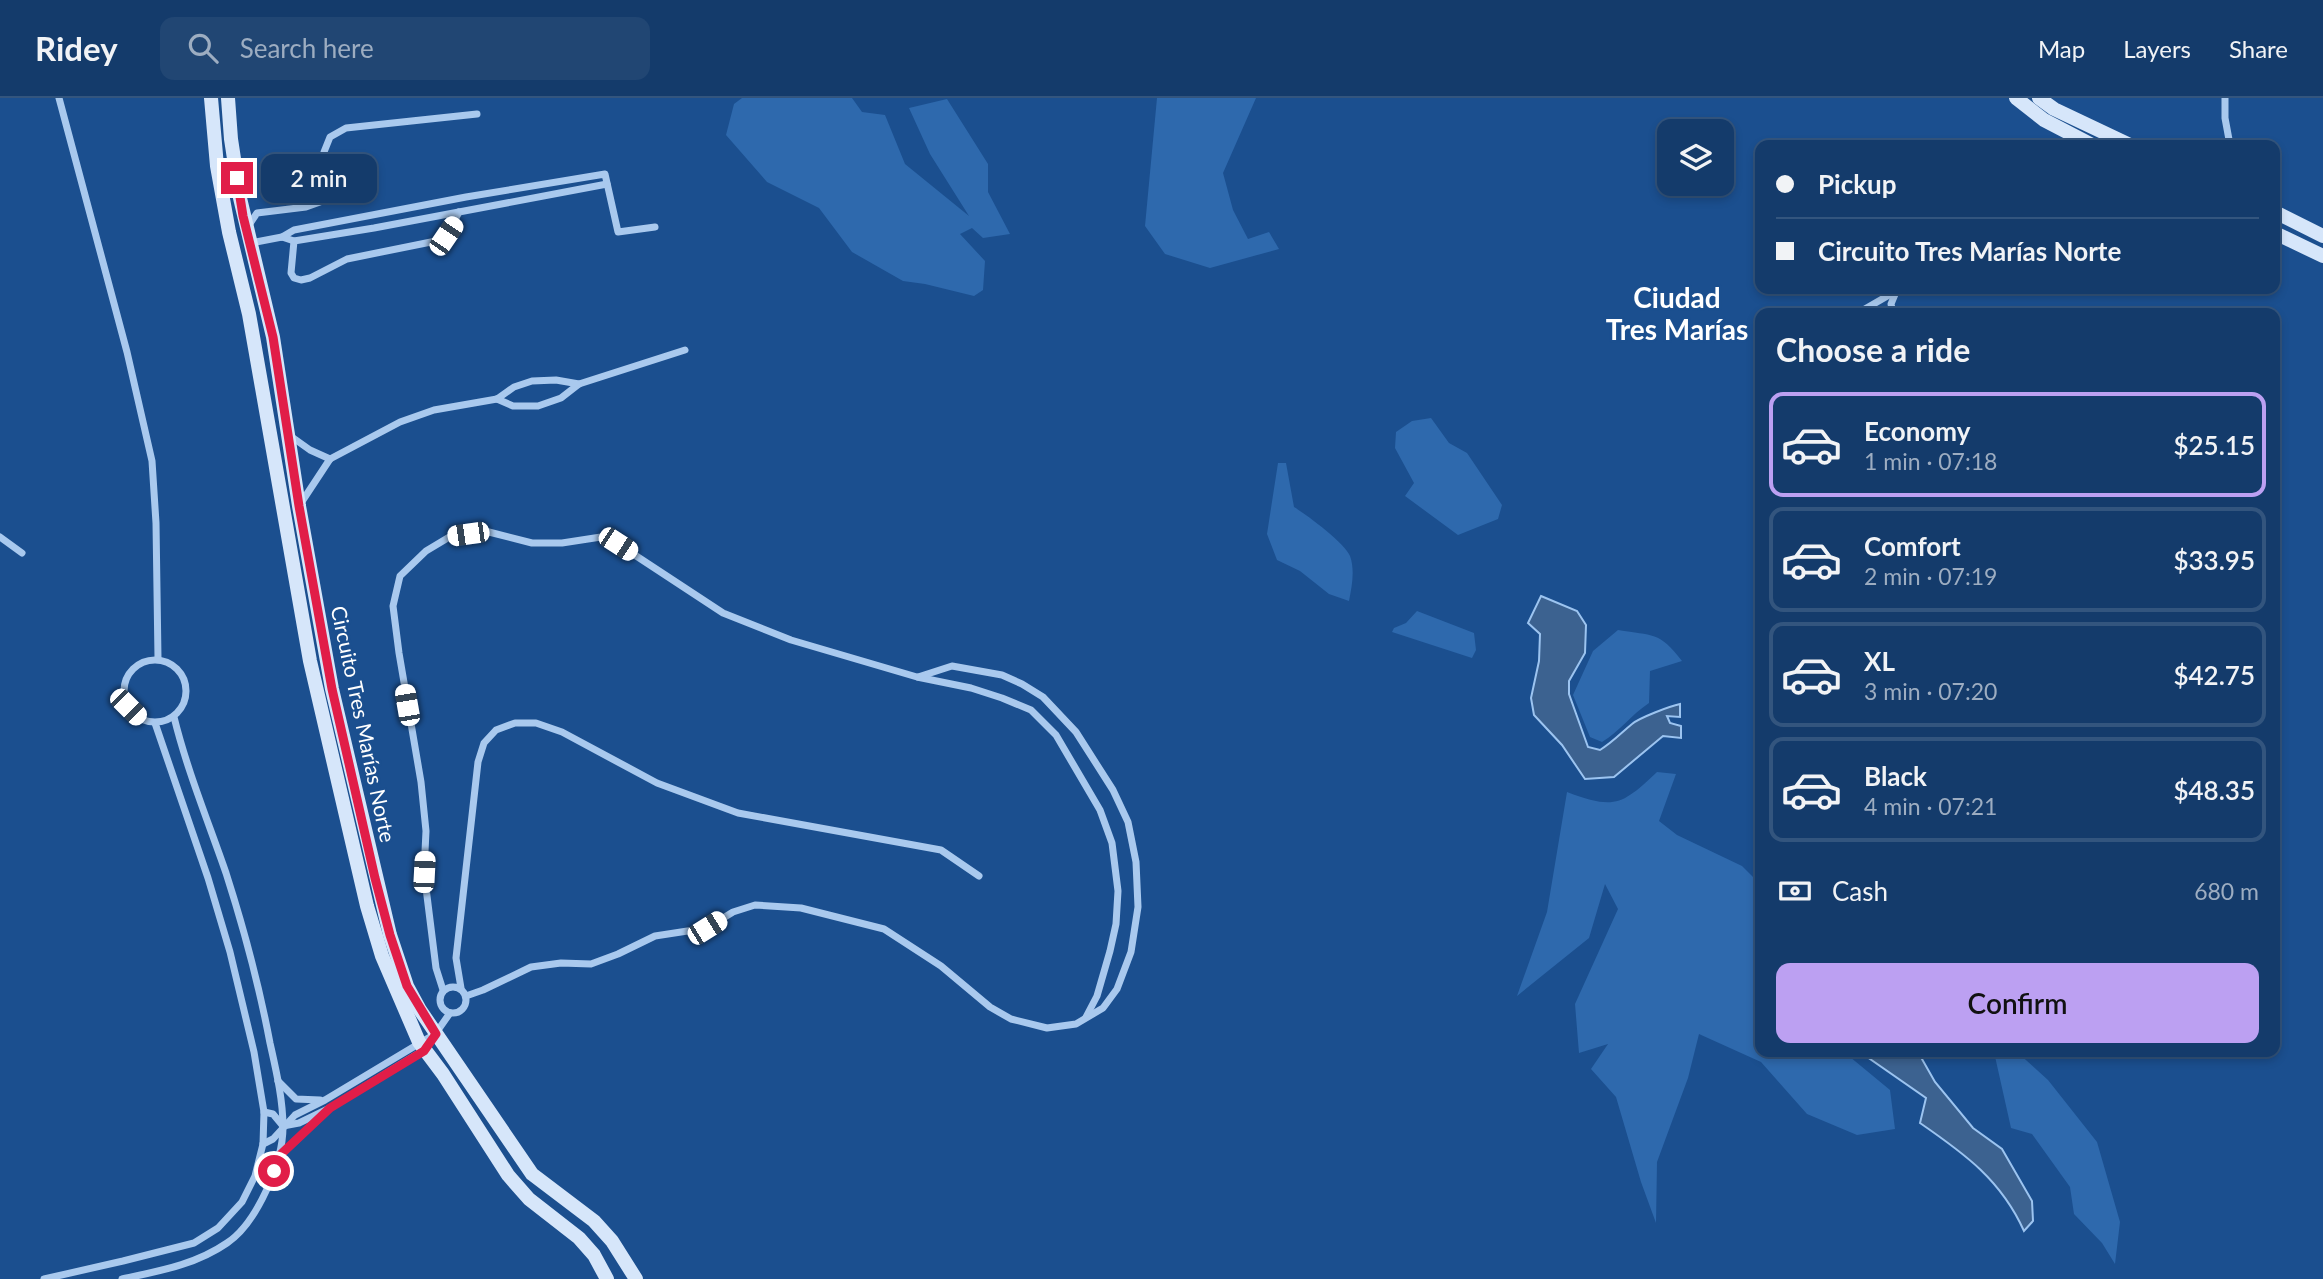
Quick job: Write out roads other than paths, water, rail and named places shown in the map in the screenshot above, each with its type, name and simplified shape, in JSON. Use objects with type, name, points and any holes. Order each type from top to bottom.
[{"type":"street","points":[[59,98],[127,352],[152,461],[158,659]]},
{"type":"street","name":"Circuito Tres Marías Norte","points":[[211,98],[222,193],[251,325],[310,661],[367,906],[382,956],[422,1046],[517,1188],[579,1238],[594,1255],[607,1279]]},
{"type":"street","name":"Circuito Tres Marías Norte","points":[[228,98],[240,198],[273,337],[299,506],[332,689],[387,924],[407,986],[436,1034],[532,1174],[594,1221],[612,1241],[636,1279]]},
{"type":"street","points":[[2016,98],[2044,120],[2082,140]]},
{"type":"street","points":[[2039,98],[2053,109],[2119,140]]},
{"type":"street","points":[[2225,98],[2229,140]]},
{"type":"street","points":[[240,198],[257,213],[320,202],[327,191],[324,152],[330,137],[346,128],[477,114]]},
{"type":"street","points":[[282,237],[294,230],[605,174],[618,232],[655,227]]},
{"type":"street","points":[[257,213],[249,236],[282,237],[294,241],[607,184]]},
{"type":"street","points":[[466,197],[469,210]]},
{"type":"street","points":[[294,241],[291,273],[294,278],[301,280],[347,259],[436,241],[446,236],[459,212]]},
{"type":"street","points":[[2280,214],[2323,236]]},
{"type":"street","points":[[2280,235],[2323,256]]},
{"type":"street","points":[[1866,308],[1890,294]]},
{"type":"street","points":[[496,399],[513,405],[538,406],[561,398],[579,384],[685,350]]},
{"type":"street","points":[[299,506],[330,459],[368,438],[423,414],[496,399],[514,387],[533,382],[556,380],[579,384]]},
{"type":"street","points":[[288,434],[310,450],[330,459]]},
{"type":"street","points":[[979,876],[941,850],[738,813],[657,783],[562,732],[536,723],[515,723],[496,730],[490,736],[484,743],[478,762],[456,958],[466,1005],[459,1012],[450,1013],[442,1008],[439,999],[443,990],[436,968],[424,872],[426,831],[421,782],[393,606],[400,576],[426,551],[451,536],[485,531],[532,543],[562,543],[601,537],[618,544],[723,613],[791,640],[917,677],[971,688],[1031,710],[1056,735],[1100,810],[1112,843],[1118,891],[1116,924],[1097,996],[1086,1017]]},
{"type":"street","points":[[0,537],[22,553]]},
{"type":"street","points":[[158,659],[174,665],[186,681],[186,701],[174,717],[155,723],[139,718],[128,707],[124,692],[128,676],[139,664],[158,659]]},
{"type":"street","points":[[466,996],[531,967],[561,963],[591,964],[655,936],[707,928],[733,912],[755,905],[801,908],[884,929],[941,966],[990,1007],[1011,1019],[1047,1028],[1076,1024],[1103,1008],[1117,989],[1131,952],[1138,906],[1136,862],[1128,822],[1113,790],[1076,732],[1043,697],[1022,684],[1002,674],[952,666],[917,677]]},
{"type":"street","points":[[122,1279],[192,1263],[229,1242],[247,1222],[270,1186],[283,1126],[278,1081],[250,947],[183,754],[174,717]]},
{"type":"street","points":[[44,1279],[194,1243],[218,1228],[242,1202],[255,1176],[263,1144],[264,1112],[254,1052],[230,952],[208,878],[155,723]]},
{"type":"street","points":[[443,990],[452,986],[461,989]]},
{"type":"street","points":[[283,1126],[299,1123],[330,1108],[422,1046],[436,1034],[450,1013]]},
{"type":"street","points":[[263,1144],[273,1139],[295,1115],[422,1046]]},
{"type":"street","points":[[278,1081],[296,1099],[325,1100]]},
{"type":"street","points":[[278,1157],[330,1108]]},
{"type":"street","points":[[264,1112],[272,1114],[283,1126]]},
{"type":"district","name":"Ciudad Tres Marías","points":[[1677,313]]}]
